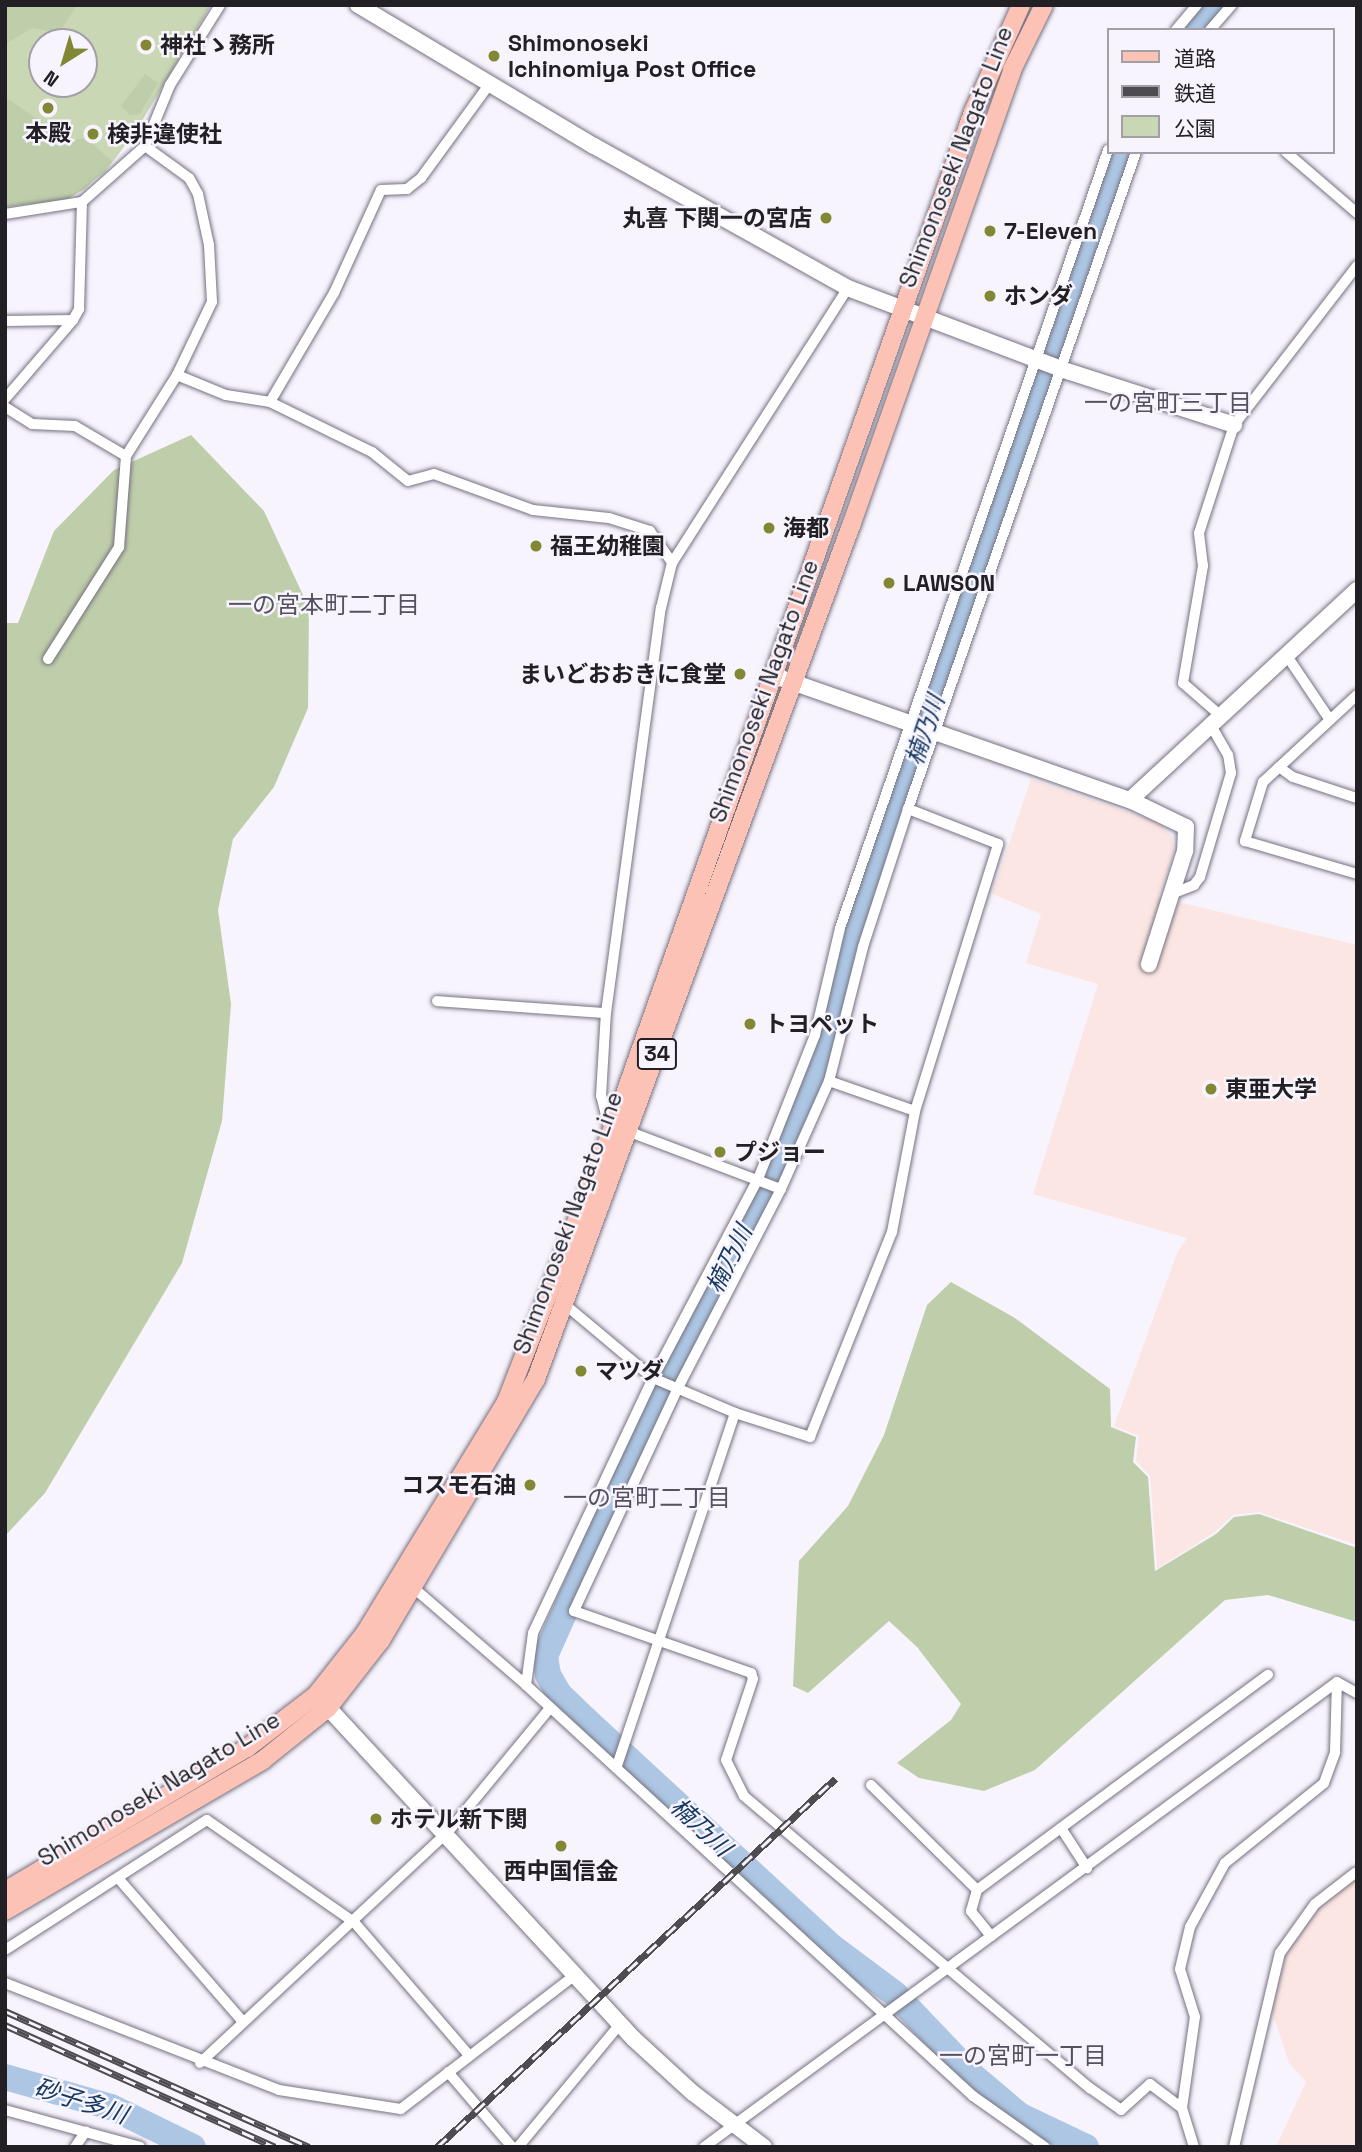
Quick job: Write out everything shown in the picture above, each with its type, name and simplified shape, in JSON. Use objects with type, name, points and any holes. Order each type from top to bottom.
[{"type":"main road","name":"Shimonoseki Nagato Line","points":[[913,315],[972,112],[1021,5]]},
{"type":"main road","name":"Shimonoseki Nagato Line","points":[[5,1891],[322,1701],[506,1402],[617,1130],[784,679],[913,315],[1012,69],[1044,5]]},
{"type":"main road","name":"Shimonoseki Nagato Line","points":[[5,1911],[263,1759],[381,1640],[536,1378],[565,1305],[617,1130]]},
{"type":"street","points":[[5,214],[82,202],[145,146],[170,85],[220,5]]},
{"type":"street","points":[[358,5],[491,82],[594,146],[848,288],[1058,368],[1234,425]]},
{"type":"street","points":[[1178,28],[1197,5]]},
{"type":"street","points":[[1212,28],[1232,5]]},
{"type":"street","points":[[270,402],[334,293],[381,190],[407,189],[421,178],[491,82]]},
{"type":"street","points":[[48,659],[120,547],[126,456],[177,375],[212,302],[209,245],[198,194],[189,178],[145,146]]},
{"type":"street","points":[[526,1685],[533,1633],[653,1378],[758,1179],[815,1035],[840,928],[1107,154]]},
{"type":"street","points":[[1135,154],[1058,368],[908,809],[863,947],[829,1081],[781,1189],[677,1390],[574,1611],[751,1673],[753,1679],[726,1760],[744,1796],[947,1968],[1121,2110],[1150,2084],[1182,2108]]},
{"type":"street","points":[[1288,154],[1357,213]]},
{"type":"street","points":[[5,398],[73,320],[79,309],[82,202]]},
{"type":"street","points":[[1171,894],[1194,886],[1200,877],[1231,773],[1228,755],[1216,721],[1184,683],[1203,566],[1199,533],[1234,425],[1357,266]]},
{"type":"street","points":[[781,1189],[617,1130],[601,1096],[606,1013],[661,608],[672,563],[848,288]]},
{"type":"street","points":[[5,321],[73,320]]},
{"type":"street","points":[[177,375],[226,395],[270,402],[372,452],[408,481],[434,474],[533,510],[619,521],[650,531],[672,563]]},
{"type":"street","points":[[5,407],[32,424],[75,426],[126,456]]},
{"type":"street","points":[[1130,800],[1357,590]]},
{"type":"street","points":[[1287,656],[1330,720]]},
{"type":"street","points":[[784,679],[1130,800],[1186,827],[1185,851],[1149,964]]},
{"type":"street","points":[[1357,695],[1263,782],[1245,841],[1357,874]]},
{"type":"street","points":[[1279,767],[1293,777],[1357,798]]},
{"type":"street","points":[[551,1293],[653,1378],[735,1413],[810,1437],[892,1231],[915,1111],[998,844],[908,809]]},
{"type":"street","points":[[437,1001],[606,1013]]},
{"type":"street","points":[[829,1081],[915,1111]]},
{"type":"street","points":[[616,1768],[735,1413]]},
{"type":"street","points":[[400,1575],[526,1685],[981,2103],[1045,2147]]},
{"type":"street","points":[[991,1936],[971,1910],[977,1890],[1268,1675]]},
{"type":"street","points":[[1338,1682],[1357,1693]]},
{"type":"street","points":[[704,2147],[883,2012],[1087,1868],[1338,1682]]},
{"type":"street","points":[[1194,2147],[1182,2108],[1195,2017],[1180,1969],[1190,1927],[1225,1863],[1324,1783],[1335,1752],[1338,1682]]},
{"type":"street","points":[[322,1701],[447,1833],[620,2025],[734,2125],[764,2147]]},
{"type":"street","points":[[200,2063],[447,1833],[550,1708]]},
{"type":"street","points":[[871,1785],[977,1890]]},
{"type":"street","points":[[5,1950],[207,1821],[354,1922],[469,2055]]},
{"type":"street","points":[[1061,1828],[1087,1868]]},
{"type":"street","points":[[1234,2147],[1280,1953],[1315,1904],[1354,1873]]},
{"type":"street","points":[[118,1878],[243,2022]]},
{"type":"street","points":[[5,1983],[200,2063],[279,2090],[401,2109],[576,1974]]},
{"type":"street","points":[[518,2147],[620,2025]]},
{"type":"street","points":[[449,2072],[512,2147]]},
{"type":"street","points":[[5,2110],[140,2147]]},
{"type":"street","points":[[75,2147],[86,2131]]},
{"type":"shaded area","name":"東亜大学","points":[[1031,779],[1157,822],[1172,836],[1174,851],[1158,897],[1357,945],[1357,1545],[1259,1512],[1233,1515],[1215,1532],[1157,1569],[1150,1476],[1136,1461],[1139,1436],[1114,1426],[1177,1253],[1187,1238],[1033,1194],[1098,984],[1026,963],[1041,914],[992,894]]},
{"type":"shaded area","points":[[1357,1871],[1357,2147],[1276,2147],[1306,2082],[1289,2063],[1267,1997],[1280,1953],[1315,1904]]},
{"type":"green space","points":[[5,5],[211,5],[136,131],[105,172],[67,200],[5,207]]},
{"type":"green space","points":[[5,5],[77,5],[62,28],[28,28],[28,31],[5,44]]},
{"type":"green space","points":[[145,74],[158,83],[140,114],[130,115],[121,106]]},
{"type":"green space","points":[[5,97],[68,140],[86,138],[112,161],[85,189],[67,199],[5,206]]},
{"type":"green space","points":[[191,435],[264,511],[309,608],[308,708],[274,787],[233,839],[218,910],[231,1004],[222,1121],[182,1263],[45,1493],[5,1536],[5,623],[18,623],[54,531],[114,470]]},
{"type":"green space","points":[[951,1282],[1015,1318],[1110,1389],[1111,1427],[1136,1437],[1133,1462],[1148,1477],[1155,1571],[1216,1534],[1234,1517],[1259,1514],[1357,1548],[1357,1622],[1268,1595],[1225,1600],[1035,1770],[984,1791],[919,1778],[897,1763],[951,1720],[961,1704],[917,1647],[889,1621],[808,1693],[793,1686],[799,1561],[848,1506],[884,1435],[927,1305]]},
{"type":"waterway","name":"楠乃川","points":[[1195,28],[1215,5]]},
{"type":"waterway","name":"楠乃川","points":[[1086,2147],[1019,2115],[973,2076],[895,1994],[832,1947],[559,1694],[548,1675],[545,1656],[662,1394],[809,1097],[836,1014],[845,964],[1121,154]]},
{"type":"waterway","name":"砂子多川","points":[[5,2077],[111,2107],[193,2147]]},
{"type":"railway","points":[[437,2147],[836,1778]]},
{"type":"railway","points":[[5,2011],[309,2147]]},
{"type":"railway","points":[[5,2025],[275,2147]]},
{"type":"place","name":"神社ゝ務所","points":[[146,45]]},
{"type":"place","name":"Shimonoseki Ichinomiya Post Office","points":[[494,56]]},
{"type":"place","name":"本殿","points":[[48,108]]},
{"type":"place","name":"検非違使社","points":[[93,134]]},
{"type":"place","name":"丸喜 下関一の宮店","points":[[826,218]]},
{"type":"place","name":"7-Eleven","points":[[990,231]]},
{"type":"place","name":"ホンダ","points":[[990,296]]},
{"type":"place","name":"海都","points":[[769,528]]},
{"type":"place","name":"福王幼稚園","points":[[536,546]]},
{"type":"place","name":"LAWSON","points":[[889,583]]},
{"type":"place","name":"まいどおおきに食堂","points":[[740,674]]},
{"type":"place","name":"トヨペット","points":[[750,1024]]},
{"type":"place","name":"東亜大学","points":[[1211,1089]]},
{"type":"place","name":"プジョー","points":[[720,1152]]},
{"type":"place","name":"マツダ","points":[[581,1371]]},
{"type":"place","name":"コスモ石油","points":[[530,1485]]},
{"type":"place","name":"ホテル新下関","points":[[376,1819]]},
{"type":"place","name":"西中国信金","points":[[561,1846]]},
{"type":"district","name":"一の宮町三丁目","points":[[1168,403]]},
{"type":"district","name":"一の宮本町二丁目","points":[[324,605]]},
{"type":"district","name":"一の宮町二丁目","points":[[647,1498]]},
{"type":"district","name":"一の宮町一丁目","points":[[1023,2056]]}]
